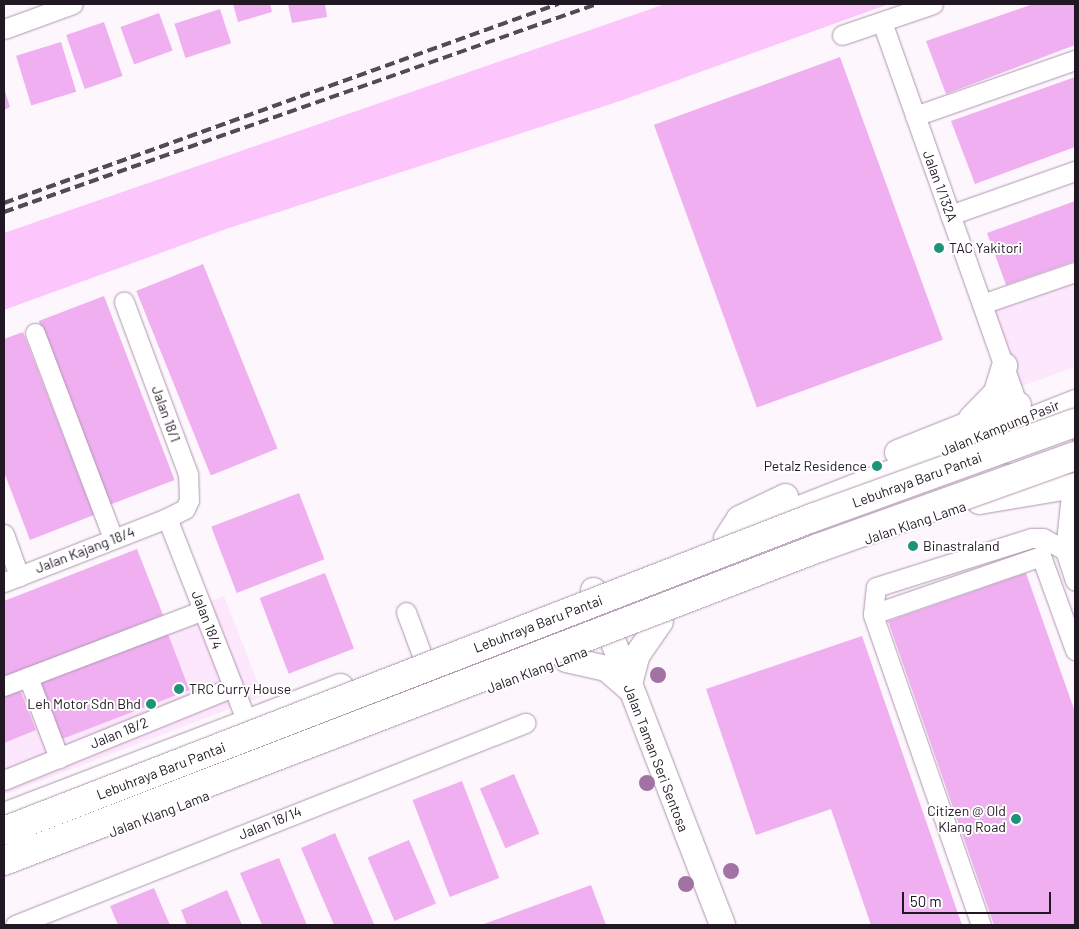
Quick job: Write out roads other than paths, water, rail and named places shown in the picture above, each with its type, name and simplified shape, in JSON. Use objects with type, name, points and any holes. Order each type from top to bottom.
[{"type":"highway","name":"Lebuhraya Baru Pantai","points":[[4,831],[812,518],[1075,423]]},
{"type":"highway","name":"Lebuhraya Baru Pantai","points":[[4,861],[1075,449]]},
{"type":"main road","points":[[959,427],[989,403],[996,392],[1004,366]]},
{"type":"main road","points":[[726,538],[739,518],[782,498],[959,427],[1020,411],[1075,449]]},
{"type":"main road","points":[[4,814],[594,590],[926,458],[974,449],[1075,449]]},
{"type":"main road","name":"Jalan Klang Lama","points":[[4,874],[612,642],[660,620],[932,514],[1001,495],[1074,485]]},
{"type":"main road","name":"Jalan Taman Seri Sentosa","points":[[594,590],[628,687],[722,925]]},
{"type":"main road","points":[[566,659],[606,668],[628,687],[636,654],[660,620]]},
{"type":"street","points":[[4,29],[73,4]]},
{"type":"street","points":[[842,35],[933,4]]},
{"type":"street","name":"Jalan 1/132A","points":[[882,22],[1020,411]]},
{"type":"street","points":[[915,116],[1075,60]]},
{"type":"street","points":[[950,216],[1075,171]]},
{"type":"street","points":[[982,304],[1075,272]]},
{"type":"street","name":"Jalan 18/1","points":[[124,302],[191,488],[185,509],[167,518]]},
{"type":"street","points":[[35,334],[113,538]]},
{"type":"street","name":"Jalan Kampung Pasir","points":[[926,458],[1020,411],[1075,399]]},
{"type":"street","points":[[1074,485],[1065,550],[1075,580]]},
{"type":"street","name":"Jalan Kajang 18/4","points":[[12,579],[167,518]]},
{"type":"street","name":"Jalan 18/4","points":[[167,518],[247,722]]},
{"type":"street","points":[[4,534],[12,579]]},
{"type":"street","points":[[981,925],[873,614],[876,587],[1031,538],[1043,538],[1065,550]]},
{"type":"street","points":[[873,614],[1041,556],[1075,650]]},
{"type":"street","points":[[4,686],[204,610]]},
{"type":"street","points":[[406,612],[422,655]]},
{"type":"street","points":[[28,677],[59,758]]},
{"type":"street","name":"Jalan 18/2","points":[[4,780],[233,687]]},
{"type":"street","name":"Jalan 18/14","points":[[15,925],[525,723]]},
{"type":"railway","points":[[4,203],[558,4]]},
{"type":"railway","points":[[4,212],[597,4]]},
{"type":"place","name":"TAC Yakitori","points":[[939,248]]},
{"type":"place","name":"Petalz Residence","points":[[877,466]]},
{"type":"place","name":"Binastraland","points":[[913,546]]},
{"type":"place","name":"TRC Curry House","points":[[179,689]]},
{"type":"place","name":"Leh Motor Sdn Bhd","points":[[151,704]]},
{"type":"place","name":"Citizen @ Old Klang Road","points":[[1016,819]]}]
